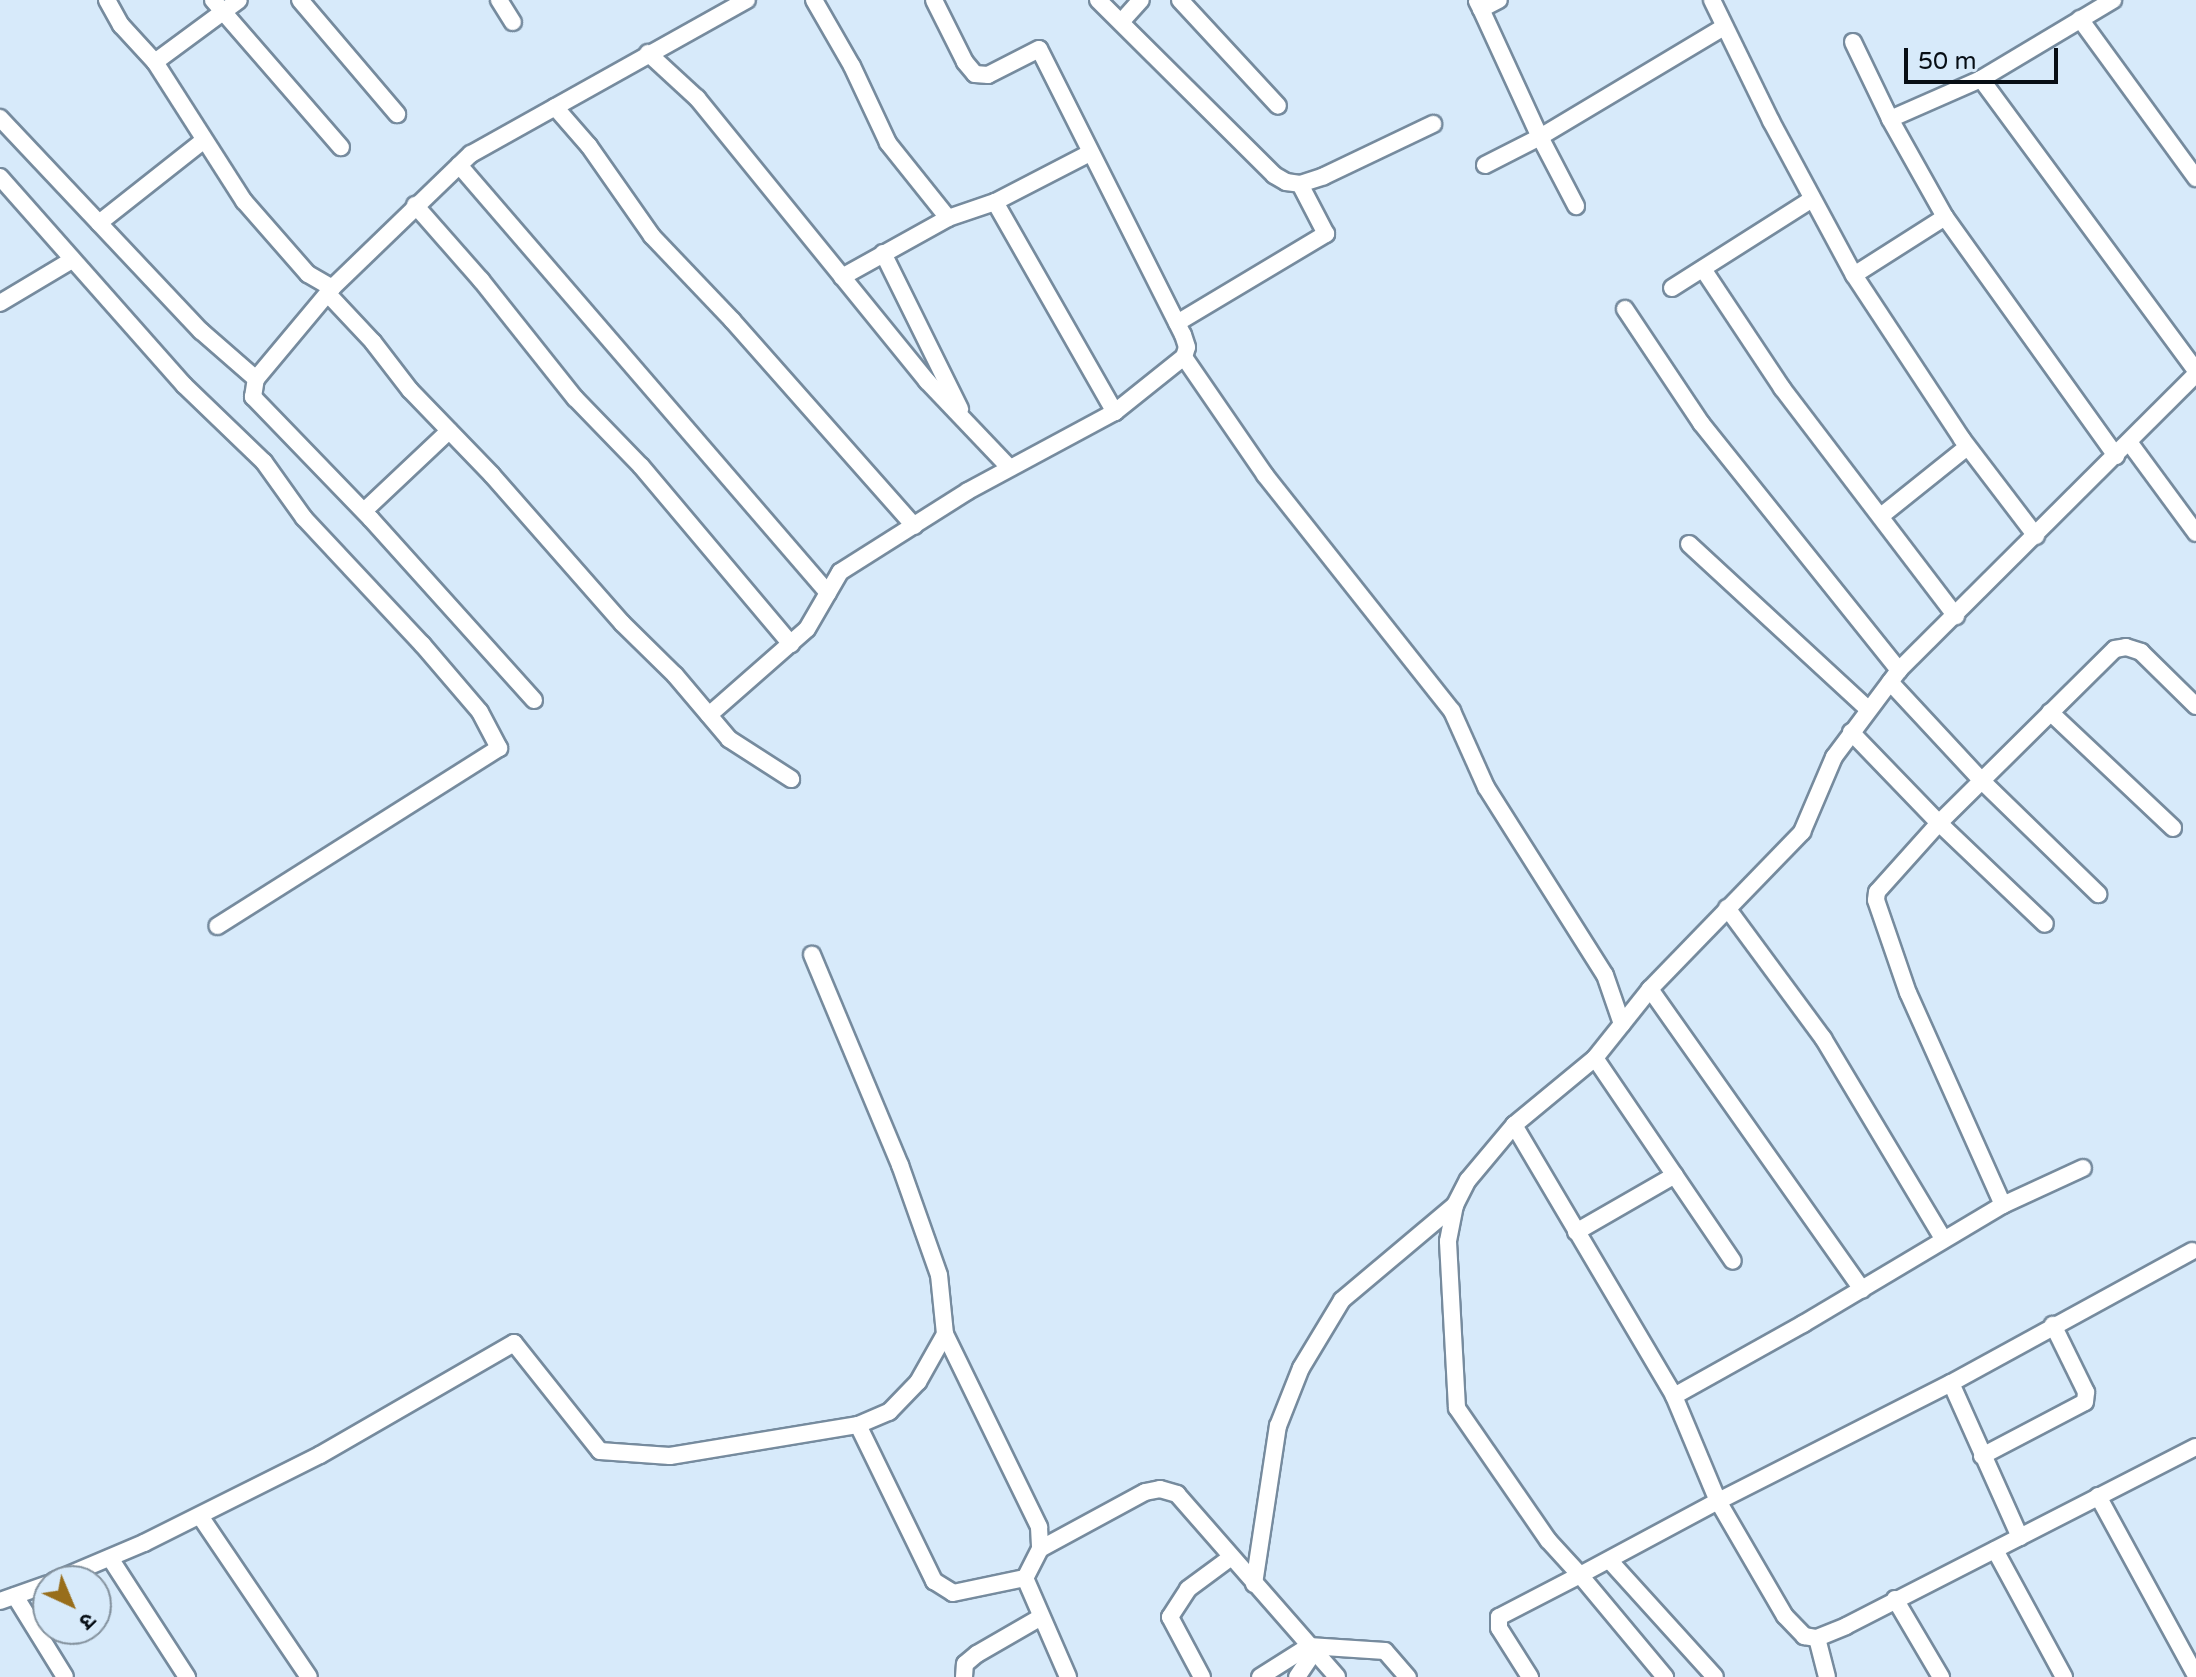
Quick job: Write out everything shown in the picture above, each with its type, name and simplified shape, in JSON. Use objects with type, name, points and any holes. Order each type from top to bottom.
[{"type":"street","points":[[107,0],[121,25],[155,62],[244,201],[283,248],[330,291],[449,431],[729,739],[791,779]]},
{"type":"street","points":[[155,62],[218,6],[239,0]]},
{"type":"street","points":[[300,0],[397,114]]},
{"type":"street","points":[[499,0],[513,22]]},
{"type":"street","points":[[534,700],[364,511],[253,397],[256,379],[330,291],[415,205],[471,154],[747,0]]},
{"type":"street","points":[[814,0],[852,66],[888,143],[948,218]]},
{"type":"street","points":[[709,715],[807,629],[840,572],[1009,467],[1115,412],[1184,357],[1187,347],[1177,323],[1039,49],[988,75],[975,74],[965,62],[934,0]]},
{"type":"street","points":[[1098,0],[1274,175],[1286,182],[1300,184],[1433,124]]},
{"type":"street","points":[[1122,21],[1141,0]]},
{"type":"street","points":[[1180,0],[1278,106]]},
{"type":"street","points":[[1499,0],[1479,5],[1540,137],[1576,206]]},
{"type":"street","points":[[1712,0],[1812,199],[1854,275],[1967,447],[2036,536]]},
{"type":"street","points":[[1890,119],[1981,79],[2113,0]]},
{"type":"street","points":[[218,6],[341,147]]},
{"type":"street","points":[[2080,19],[2196,178]]},
{"type":"street","points":[[1485,165],[1540,137],[1724,27]]},
{"type":"street","points":[[1853,42],[1890,119],[1945,217],[2116,456]]},
{"type":"street","points":[[648,53],[697,98],[927,381],[1009,467]]},
{"type":"street","points":[[1665,1677],[1548,1540],[1457,1408],[1448,1241],[1455,1205],[1468,1180],[1514,1125],[1595,1058],[1650,989],[1802,832],[1834,757],[1867,708],[1895,676],[2196,372],[1981,79]]},
{"type":"street","points":[[555,107],[589,146],[652,236],[732,320],[914,526]]},
{"type":"street","points":[[0,118],[201,331],[256,379]]},
{"type":"street","points":[[99,223],[203,141]]},
{"type":"street","points":[[842,277],[948,218],[995,202],[1090,153]]},
{"type":"street","points":[[459,165],[828,593]]},
{"type":"street","points":[[0,177],[184,385],[264,462],[304,518],[422,644],[480,712],[499,748],[217,926]]},
{"type":"street","points":[[1177,323],[1326,234],[1300,184]]},
{"type":"street","points":[[1672,288],[1812,199]]},
{"type":"street","points":[[995,202],[1115,412]]},
{"type":"street","points":[[415,205],[481,280],[575,398],[641,466],[791,644]]},
{"type":"street","points":[[1854,275],[1945,217]]},
{"type":"street","points":[[883,253],[968,425]]},
{"type":"street","points":[[0,303],[72,260]]},
{"type":"street","points":[[1703,269],[1782,388],[1956,616]]},
{"type":"street","points":[[1625,309],[1701,423],[1895,676],[1983,782],[2098,894]]},
{"type":"street","points":[[1184,357],[1265,475],[1452,711],[1486,787],[1605,975],[1622,1024]]},
{"type":"street","points":[[364,511],[449,431]]},
{"type":"street","points":[[2129,442],[2196,533]]},
{"type":"street","points":[[1881,516],[1967,447]]},
{"type":"street","points":[[1689,544],[1867,708]]},
{"type":"street","points":[[2003,1205],[1908,993],[1876,900],[1882,884],[2103,657],[2126,647],[2141,652],[2196,706]]},
{"type":"street","points":[[2050,712],[2173,828]]},
{"type":"street","points":[[1851,732],[1939,823],[2045,924]]},
{"type":"street","points":[[1727,908],[1823,1038],[1944,1240]]},
{"type":"street","points":[[812,955],[900,1165],[939,1275],[945,1334],[1039,1527],[1040,1549],[1025,1578],[1068,1677]]},
{"type":"street","points":[[1650,989],[1862,1290]]},
{"type":"street","points":[[1595,1058],[1733,1261]]},
{"type":"street","points":[[1514,1125],[1674,1396],[1718,1501],[1785,1616],[1804,1636],[1817,1638],[2196,1447]]},
{"type":"street","points":[[1674,1396],[1862,1290],[2003,1205],[2083,1168]]},
{"type":"street","points":[[1576,1232],[1675,1175]]},
{"type":"street","points":[[1254,1584],[1278,1426],[1301,1368],[1342,1300],[1455,1205]]},
{"type":"street","points":[[1530,1677],[1499,1628],[1499,1617],[1951,1383],[2192,1251]]},
{"type":"street","points":[[1982,1456],[2085,1402],[2086,1392],[2053,1325]]},
{"type":"street","points":[[93,1565],[200,1516],[320,1455],[514,1343],[600,1451],[670,1456],[858,1425],[889,1412],[908,1392],[945,1334]]},
{"type":"street","points":[[1951,1383],[2020,1537]]},
{"type":"street","points":[[858,1425],[934,1581],[953,1593],[1025,1578]]},
{"type":"street","points":[[1040,1549],[1145,1492],[1160,1489],[1177,1494],[1337,1677]]},
{"type":"street","points":[[2098,1496],[2196,1676]]},
{"type":"street","points":[[200,1516],[309,1677]]},
{"type":"street","points":[[1995,1550],[2064,1677]]},
{"type":"street","points":[[110,1558],[187,1677]]},
{"type":"street","points":[[1202,1677],[1170,1617],[1188,1589],[1230,1558]]},
{"type":"street","points":[[1610,1561],[1715,1677]]},
{"type":"street","points":[[32,1590],[8,1599],[65,1677]]},
{"type":"street","points":[[1895,1599],[1941,1677]]},
{"type":"street","points":[[964,1677],[965,1664],[977,1654],[1041,1617]]},
{"type":"street","points":[[1817,1638],[1827,1677]]},
{"type":"street","points":[[1297,1677],[1311,1650]]},
{"type":"street","points":[[1260,1677],[1311,1650],[1385,1651],[1408,1677]]}]
